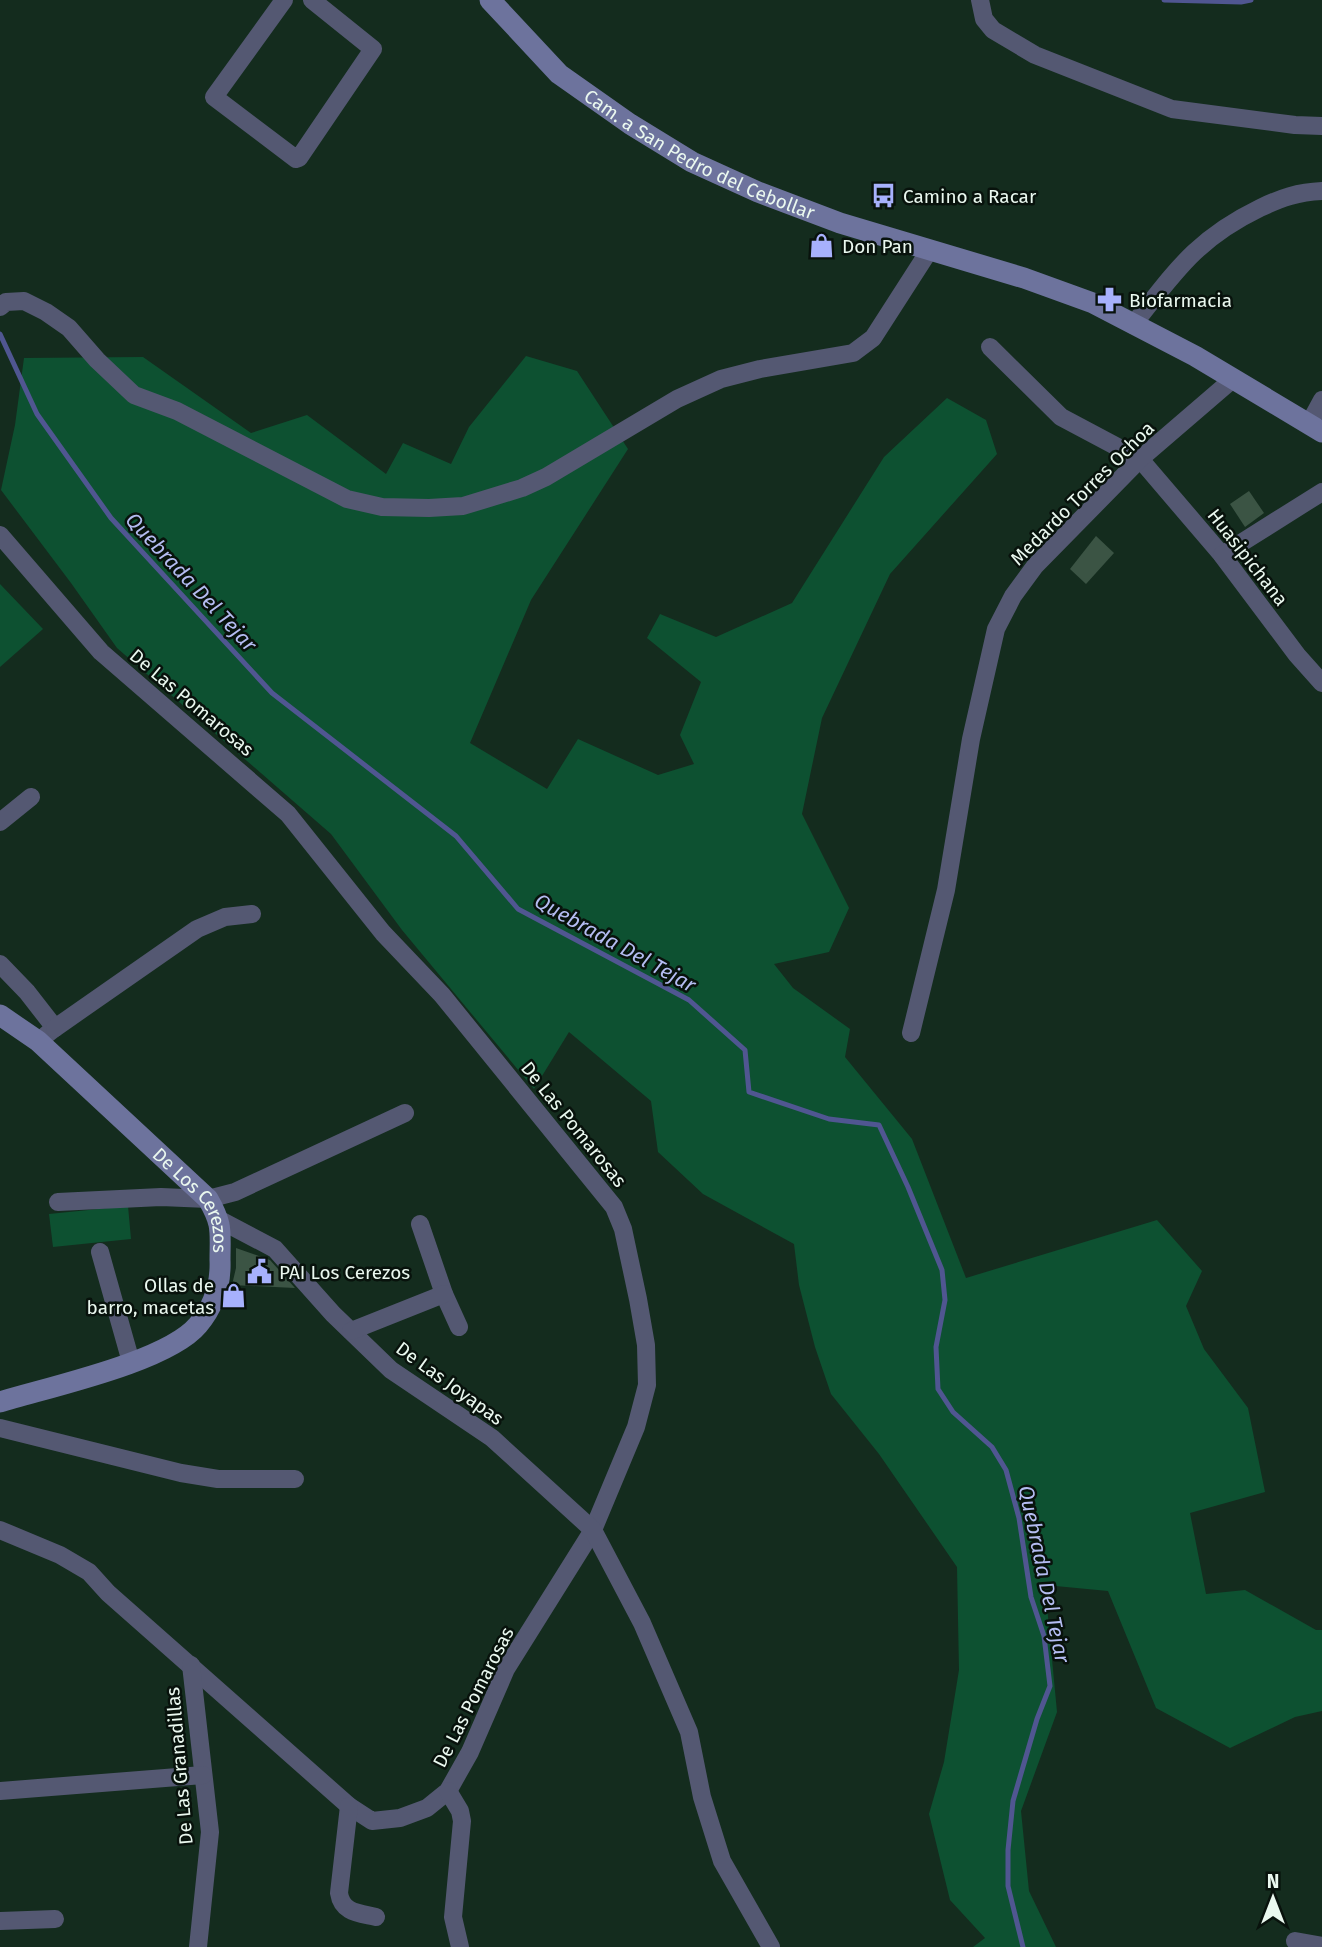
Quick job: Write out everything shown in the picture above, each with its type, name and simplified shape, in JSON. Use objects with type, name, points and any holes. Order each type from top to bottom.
[{"type":"street","points":[[284,0],[214,97],[296,159],[299,159],[373,49],[312,0]]},
{"type":"street","name":"Cam. a San Pedro del Cebollar","points":[[490,0],[559,74],[629,124],[692,162],[758,192],[828,219],[1024,278],[1093,303],[1195,356],[1316,428]]},
{"type":"street","points":[[980,0],[984,19],[993,30],[1035,55],[1172,109],[1322,126]]},
{"type":"street","points":[[1133,325],[1167,280],[1212,235],[1241,216],[1282,197],[1301,192],[1322,191]]},
{"type":"street","points":[[3,305],[24,301],[69,328],[97,360],[134,395],[177,411],[347,499],[382,507],[429,508],[463,506],[522,488],[546,477],[677,399],[721,379],[853,352],[873,338],[929,251]]},
{"type":"street","points":[[990,347],[1060,417],[1140,459]]},
{"type":"street","name":"Medardo Torres Ochoa","points":[[911,1033],[946,890],[971,738],[996,629],[1013,596],[1035,566],[1140,459],[1233,379]]},
{"type":"street","points":[[1316,428],[1322,400]]},
{"type":"street","name":"Huasipichana","points":[[1140,459],[1222,555],[1297,655],[1322,683]]},
{"type":"street","points":[[1222,555],[1322,492]]},
{"type":"street","name":"De Las Pomarosas","points":[[0,535],[101,652],[288,814],[383,933],[442,995],[614,1207],[623,1229],[638,1299],[646,1345],[647,1385],[636,1427],[593,1530],[506,1669],[470,1752],[448,1791],[427,1808],[400,1818],[372,1821],[348,1806],[108,1593],[89,1572],[60,1555],[0,1530]]},
{"type":"street","points":[[0,822],[30,797]]},
{"type":"street","points":[[38,1041],[197,929],[225,918],[251,914]]},
{"type":"street","points":[[0,964],[27,992],[55,1028]]},
{"type":"street","name":"De Los Cerezos","points":[[0,1016],[38,1041],[208,1199],[220,1220],[220,1281],[210,1308],[197,1327],[167,1349],[0,1402]]},
{"type":"street","points":[[58,1202],[161,1197],[208,1199],[236,1192],[405,1113]]},
{"type":"street","name":"De Las Joyapas","points":[[220,1220],[275,1249],[391,1370],[492,1438],[593,1530],[642,1623],[689,1732],[702,1797],[722,1861],[771,1947]]},
{"type":"street","points":[[419,1224],[459,1327]]},
{"type":"street","points":[[100,1252],[131,1362]]},
{"type":"street","points":[[351,1331],[444,1294]]},
{"type":"street","points":[[0,1428],[180,1474],[218,1479],[295,1479]]},
{"type":"street","name":"De Las Granadillas","points":[[191,1665],[210,1832],[198,1947]]},
{"type":"street","points":[[0,1791],[203,1775]]},
{"type":"street","points":[[448,1791],[460,1811],[462,1821],[453,1917],[460,1947]]},
{"type":"street","points":[[348,1806],[340,1902],[348,1910],[376,1917]]},
{"type":"street","points":[[0,1921],[55,1919]]},
{"type":"street","points":[[1294,1941],[1322,1945]]},
{"type":"green space","points":[[526,356],[577,371],[628,449],[531,600],[470,743],[547,789],[578,739],[658,775],[694,764],[680,735],[701,682],[647,638],[660,614],[716,637],[792,603],[884,457],[947,398],[986,420],[997,454],[890,574],[822,718],[802,814],[849,908],[829,952],[774,964],[793,988],[850,1029],[845,1057],[912,1139],[966,1278],[1157,1220],[1202,1271],[1186,1306],[1204,1349],[1248,1408],[1265,1492],[1190,1513],[1206,1594],[1245,1590],[1316,1630],[1322,1630],[1322,1711],[1295,1717],[1230,1748],[1156,1708],[1108,1591],[1045,1585],[1057,1712],[1021,1811],[1029,1891],[1056,1947],[973,1947],[985,1938],[950,1900],[929,1814],[944,1762],[959,1670],[957,1567],[879,1454],[831,1394],[815,1347],[799,1285],[794,1244],[703,1194],[658,1152],[651,1101],[569,1032],[534,1089],[402,930],[331,834],[117,648],[1,490],[15,425],[24,358],[143,357],[251,433],[307,415],[386,474],[403,443],[451,464],[469,427]]},
{"type":"green space","points":[[0,584],[43,629],[0,667]]},
{"type":"green space","points":[[128,1206],[131,1239],[53,1247],[49,1214]]},
{"type":"building","points":[[1249,491],[1264,513],[1245,527],[1230,504]]},
{"type":"building","points":[[1096,536],[1114,553],[1086,584],[1070,569]]},
{"type":"building","name":"PAI Los Cerezos","points":[[236,1248],[270,1260],[295,1288],[232,1285],[236,1268]]},
{"type":"waterway","points":[[1164,0],[1251,0]]},
{"type":"waterway","name":"Quebrada Del Tejar","points":[[0,334],[37,414],[111,518],[272,693],[456,836],[518,909],[689,1000],[745,1050],[749,1092],[829,1119],[879,1125],[942,1270],[945,1300],[936,1347],[938,1389],[953,1412],[992,1447],[1006,1470],[1019,1518],[1031,1597],[1044,1636],[1050,1686],[1037,1719],[1013,1801],[1008,1850],[1008,1886],[1023,1947]]},
{"type":"place","name":"Camino a Racar","points":[[883,196]]},
{"type":"place","name":"Don Pan","points":[[822,246]]},
{"type":"place","name":"Biofarmacia","points":[[1109,300]]},
{"type":"place","name":"PAI Los Cerezos","points":[[259,1272]]},
{"type":"place","name":"Ollas de barro, macetas","points":[[234,1296]]}]
